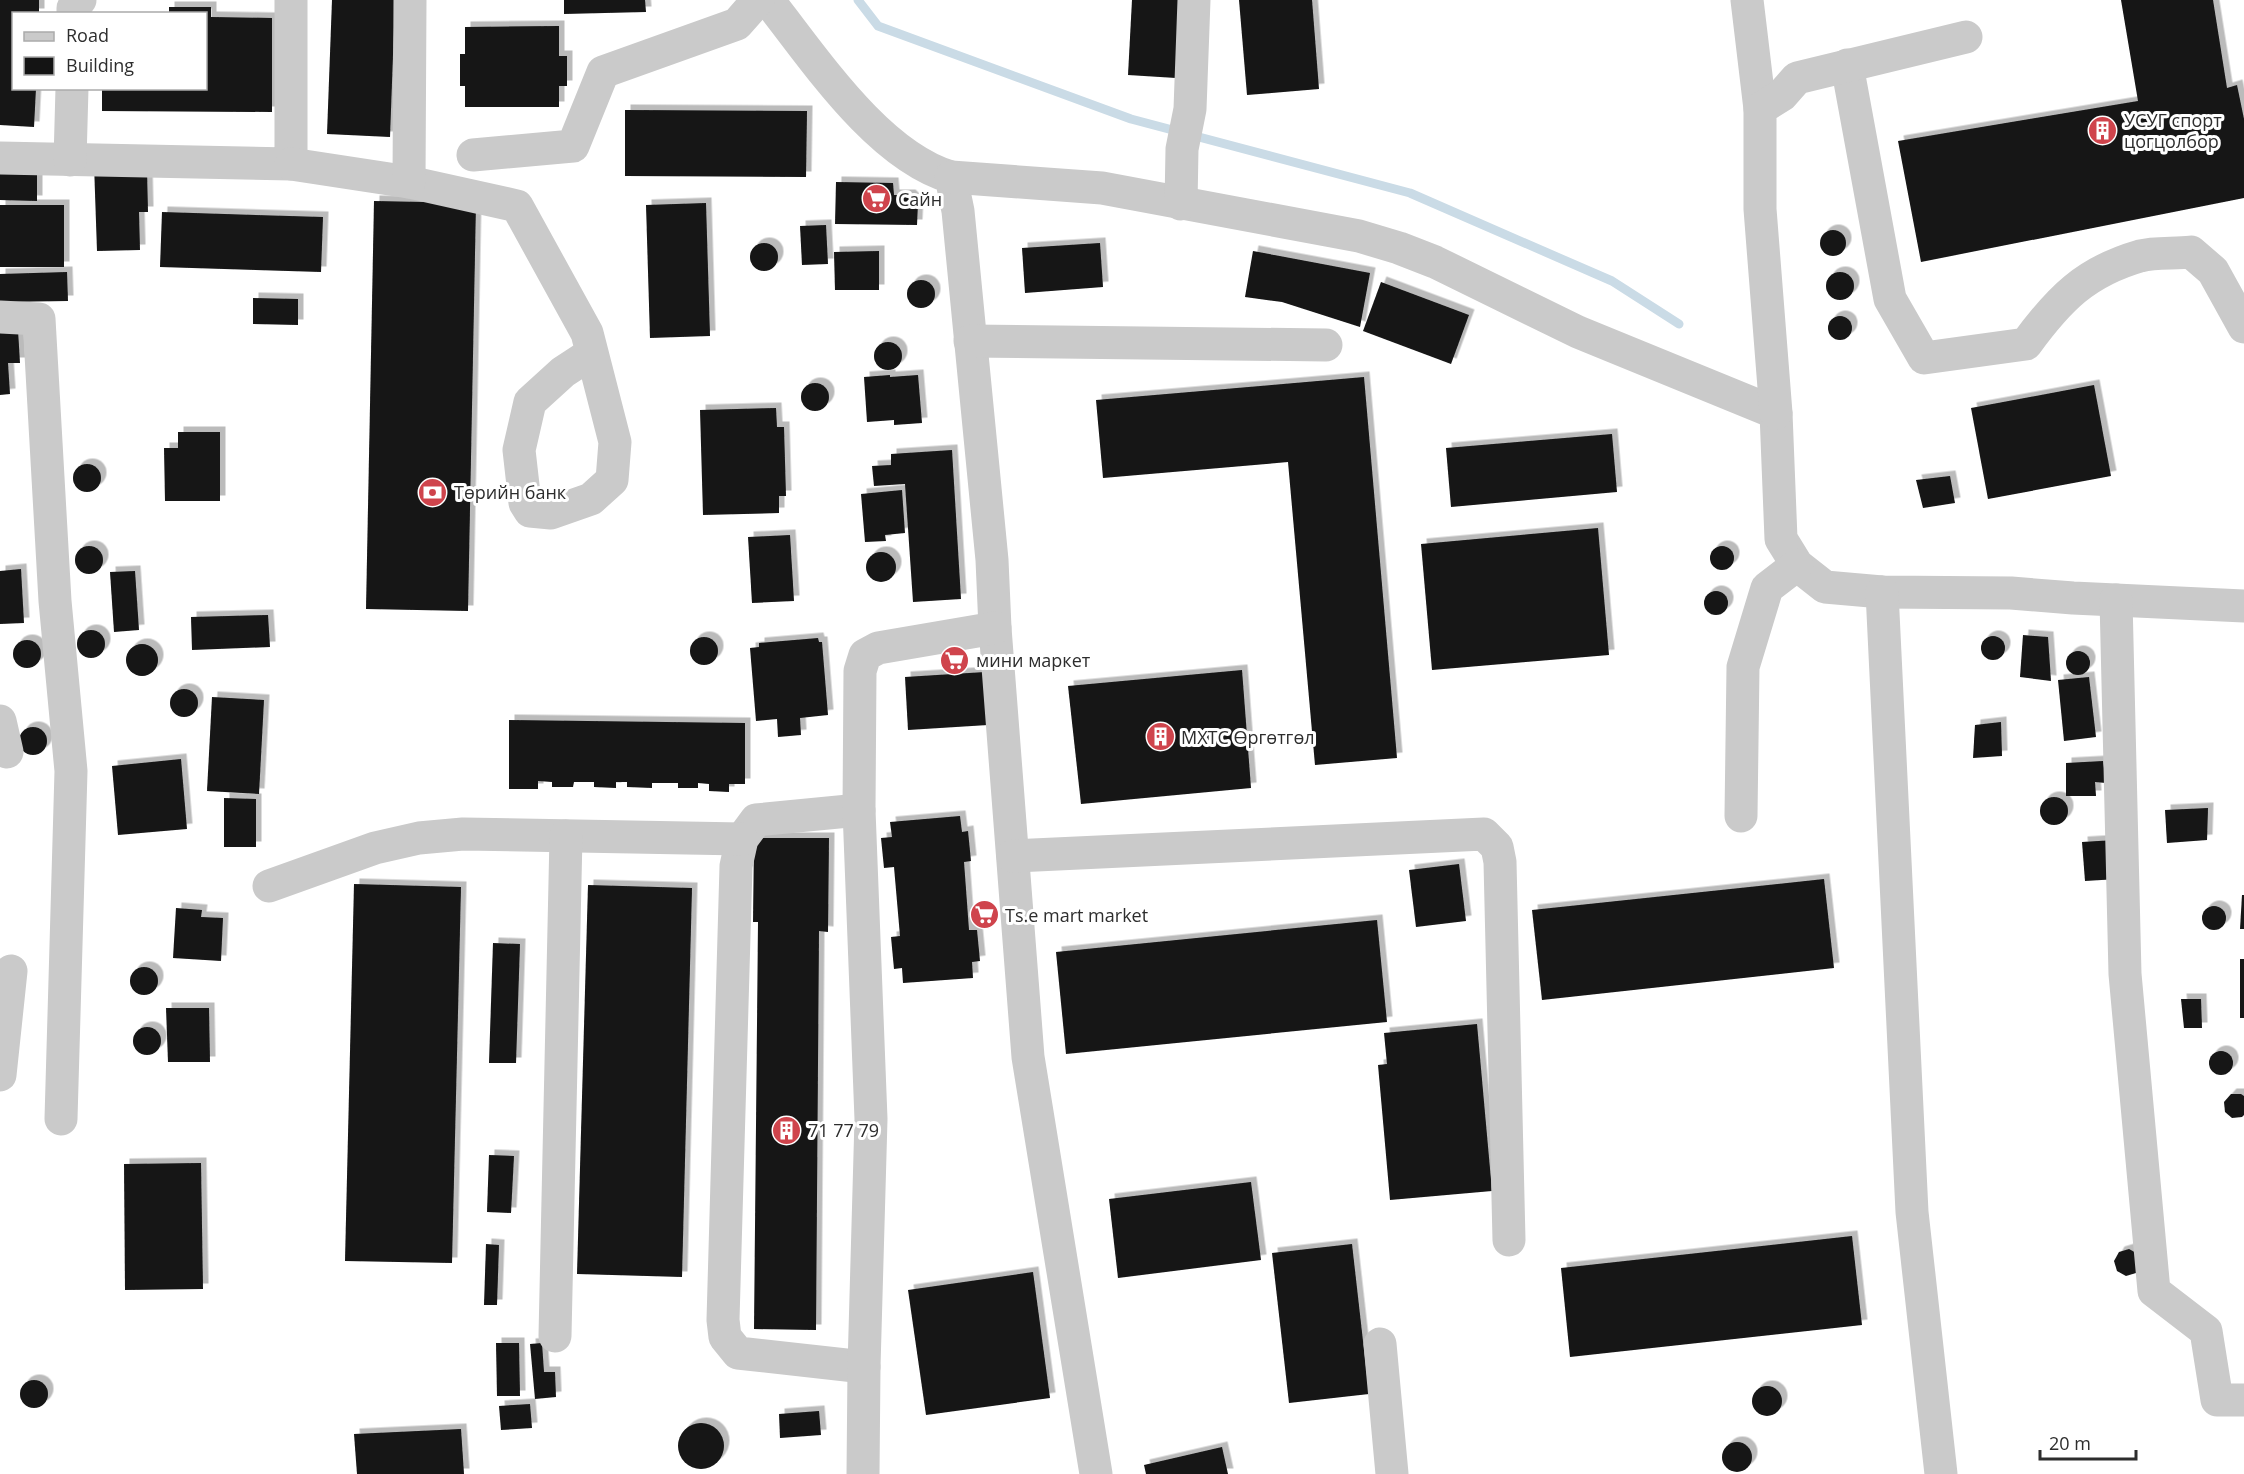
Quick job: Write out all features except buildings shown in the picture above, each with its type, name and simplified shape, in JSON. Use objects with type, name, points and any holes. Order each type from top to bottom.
[{"type":"street","points":[[291,0],[291,164]]},
{"type":"street","points":[[409,182],[410,0]]},
{"type":"street","points":[[473,155],[573,146],[603,72],[737,24],[758,0]]},
{"type":"street","points":[[768,0],[872,127],[916,161],[940,173],[951,177],[1102,188],[1359,236],[1399,248],[1472,278],[1578,332],[1776,413]]},
{"type":"street","points":[[1181,204],[1182,149],[1190,109],[1194,0]]},
{"type":"street","points":[[1747,0],[1760,109],[1760,209],[1776,413],[1781,539],[1797,565],[1825,587],[1882,592],[2011,593],[2244,606]]},
{"type":"street","points":[[1760,109],[1782,95],[1797,78],[1966,37]]},
{"type":"street","points":[[1847,65],[1890,298],[1924,358],[2026,344],[2052,309],[2088,278],[2141,256],[2191,252],[2213,272],[2244,327]]},
{"type":"street","points":[[70,160],[72,90]]},
{"type":"street","points":[[0,158],[291,164],[409,182],[518,206],[587,333],[592,353]]},
{"type":"street","points":[[951,177],[958,211],[992,560],[995,628],[1028,1056],[1096,1474]]},
{"type":"street","points":[[0,317],[39,319],[55,601],[71,771],[62,1119]]},
{"type":"street","points":[[970,341],[1326,345]]},
{"type":"street","points":[[1741,816],[1743,667],[1767,588],[1797,565]]},
{"type":"street","points":[[1882,592],[1912,1212],[1941,1474]]},
{"type":"street","points":[[2116,600],[2125,974],[2154,1291],[2206,1331],[2217,1400],[2244,1400]]},
{"type":"street","points":[[863,1474],[871,1119],[859,810],[860,671],[865,655],[878,648],[995,628]]},
{"type":"street","points":[[859,810],[756,820],[742,839],[736,866],[723,1320],[725,1337],[738,1353],[864,1367]]},
{"type":"street","points":[[269,886],[375,848],[419,838],[463,834],[742,839]]},
{"type":"street","points":[[1013,856],[1484,834],[1497,847],[1500,862],[1509,1240]]},
{"type":"street","points":[[555,1336],[566,836]]},
{"type":"street","points":[[0,1075],[11,971]]},
{"type":"street","points":[[1380,1344],[1392,1474]]},
{"type":"waterway","points":[[858,0],[878,26],[1131,119],[1410,193],[1612,281],[1679,324]]},
{"type":"place","name":"УСУГ спорт цогцолбор","points":[[2103,130]]},
{"type":"place","name":"Сайн","points":[[877,199]]},
{"type":"place","name":"Төрийн банк","points":[[433,492]]},
{"type":"place","name":"мини маркет","points":[[955,660]]},
{"type":"place","name":"МХТС Өргөтгөл","points":[[1160,737]]},
{"type":"place","name":"Ts.e mart market","points":[[984,915]]},
{"type":"place","name":"71 77 79","points":[[787,1130]]}]
